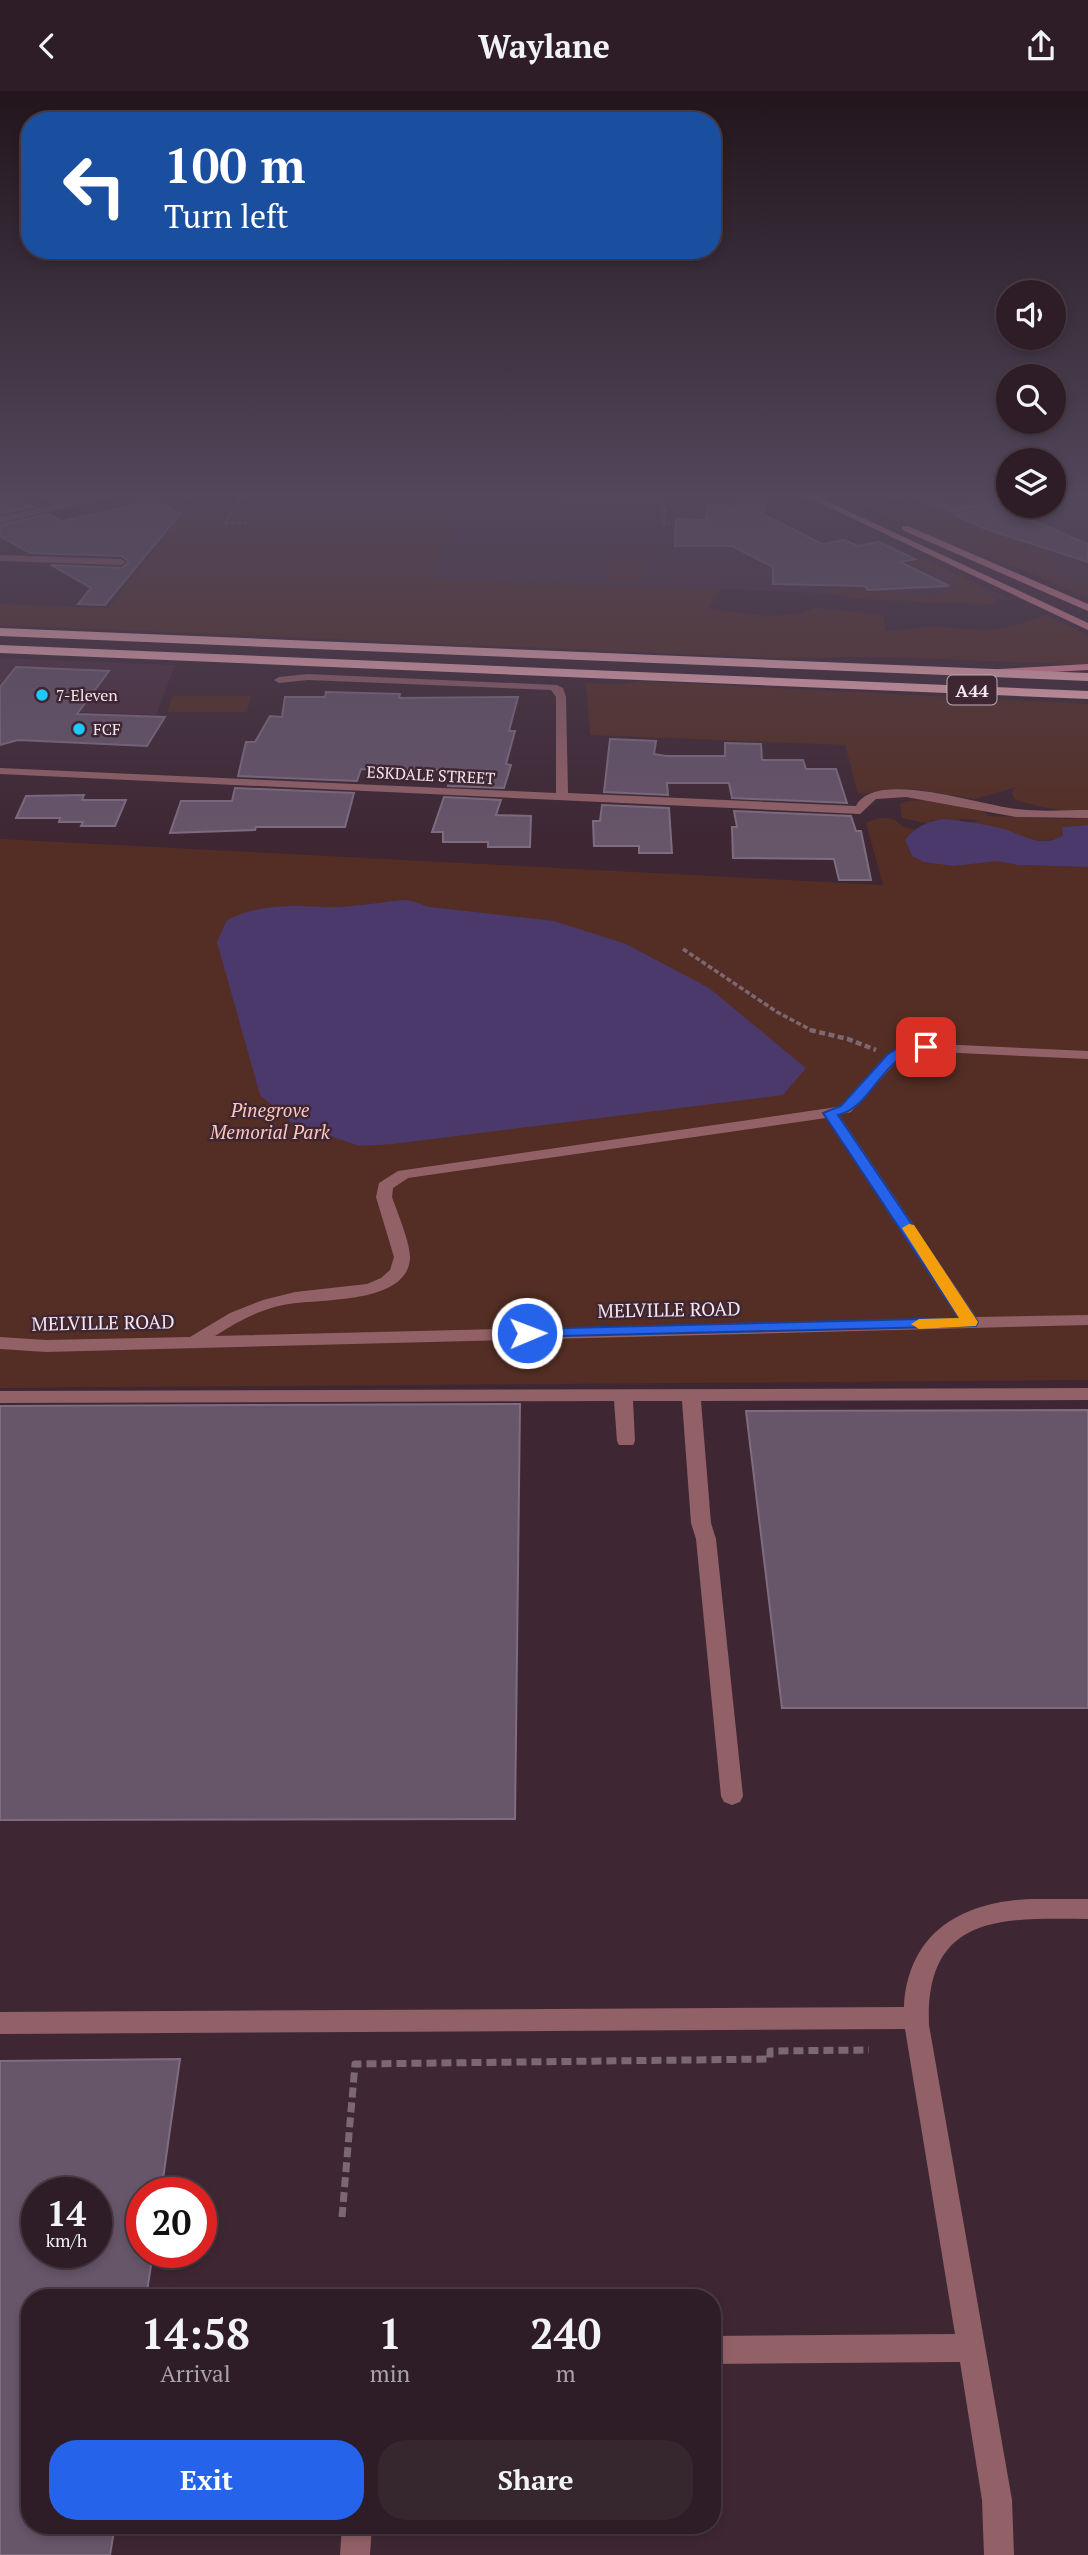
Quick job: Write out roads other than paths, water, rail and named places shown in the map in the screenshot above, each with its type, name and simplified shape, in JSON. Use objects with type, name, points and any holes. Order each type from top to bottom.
[{"type":"highway","name":"A44","points":[[0,632],[1088,677]]},
{"type":"highway","name":"A44","points":[[0,649],[1088,695]]},
{"type":"main road","points":[[1052,610],[1088,627]]},
{"type":"main road","points":[[988,672],[1088,667]]},
{"type":"street","points":[[279,680],[308,677],[541,686],[559,690],[562,796]]},
{"type":"street","name":"ESKDALE STREET","points":[[0,771],[860,810],[864,800],[873,796],[906,793],[939,797],[1005,812],[1053,816],[1088,814]]},
{"type":"street","points":[[195,1342],[220,1323],[271,1303],[284,1299],[363,1290],[389,1282],[402,1266],[402,1257],[384,1197],[385,1187],[404,1174],[830,1113],[846,1109],[893,1056],[904,1050],[926,1047],[1088,1055]]},
{"type":"street","points":[[830,1113],[970,1322]]},
{"type":"street","name":"MELVILLE ROAD","points":[[0,1343],[46,1346],[1088,1320]]},
{"type":"street","points":[[0,1398],[1088,1394]]},
{"type":"street","points":[[622,1395],[626,1441]]},
{"type":"street","points":[[691,1395],[701,1523],[706,1539],[732,1796]]},
{"type":"street","points":[[999,2555],[997,2500],[916,2018],[916,1993],[920,1974],[929,1956],[946,1937],[965,1923],[994,1912],[1022,1909],[1088,1909]]},
{"type":"street","points":[[0,2023],[916,2018]]},
{"type":"street","points":[[721,2350],[971,2348]]},
{"type":"street","points":[[355,2555],[356,2534]]},
{"type":"place","name":"7-Eleven","points":[[42,695]]},
{"type":"place","name":"FCF","points":[[79,729]]},
{"type":"park label","name":"Pinegrove Memorial Park","points":[[270,1120]]}]
